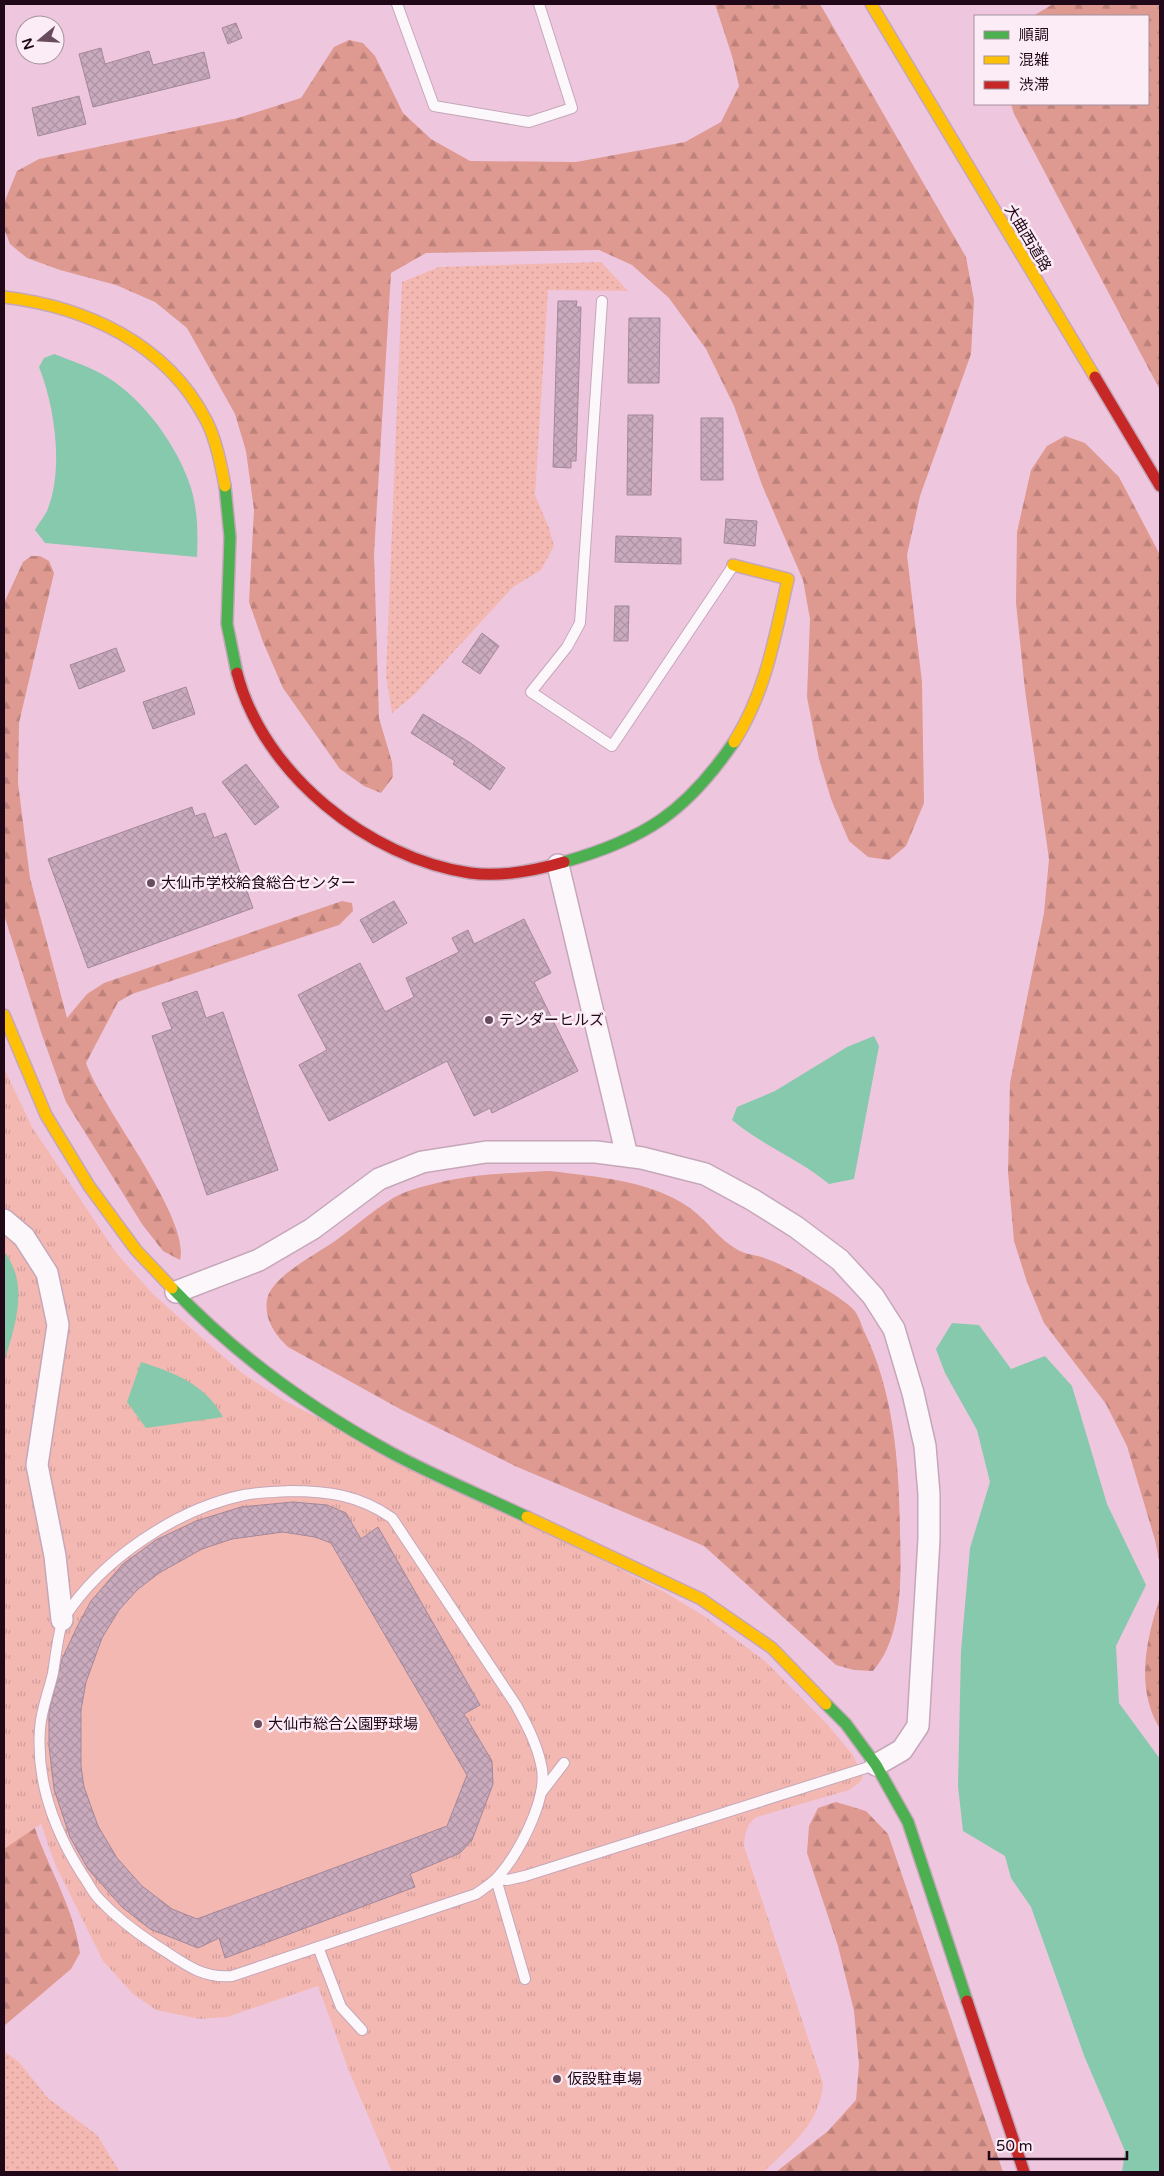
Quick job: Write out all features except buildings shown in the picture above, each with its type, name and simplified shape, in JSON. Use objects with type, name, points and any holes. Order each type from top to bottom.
[{"type":"main road","name":"大曲西道路","points":[[871,4],[1160,486]]},
{"type":"main road","points":[[4,297],[73,309],[132,339],[173,371],[206,419],[227,482],[230,539],[227,579],[228,632],[239,682],[262,730],[293,773],[329,809],[366,836],[419,862],[471,873],[508,873],[558,865],[606,849],[659,823],[695,791],[728,752],[763,684],[788,580],[733,565]]},
{"type":"main road","points":[[4,1015],[46,1115],[89,1186],[136,1250],[176,1292],[229,1342],[316,1408],[390,1452],[702,1599],[772,1648],[846,1724],[876,1765],[908,1822],[1024,2172]]},
{"type":"street","points":[[558,865],[627,1156]]},
{"type":"street","points":[[176,1292],[259,1260],[312,1229],[380,1179],[422,1162],[486,1152],[596,1152],[627,1156],[705,1174],[796,1227],[840,1260],[873,1296],[894,1329],[913,1393],[925,1446],[929,1494],[929,1539],[918,1726],[902,1750],[876,1765]]},
{"type":"street","points":[[4,1220],[24,1237],[47,1273],[58,1325],[37,1466],[55,1556],[62,1620]]},
{"type":"lane","points":[[397,4],[434,106],[529,122],[572,108],[539,4]]},
{"type":"lane","points":[[602,301],[580,623],[567,647],[531,692],[612,746],[733,565]]},
{"type":"lane","points":[[540,1794],[542,1770],[531,1733],[516,1705],[410,1543],[392,1518],[374,1505],[323,1491],[245,1495],[213,1504],[181,1516],[152,1533],[111,1566],[62,1620],[59,1648],[40,1728],[40,1772],[48,1804],[66,1848],[98,1898],[130,1929],[198,1972],[216,1977],[232,1976],[476,1894],[496,1879],[513,1858],[540,1794],[564,1763]]},
{"type":"lane","points":[[496,1879],[507,1880],[525,1876],[876,1765]]},
{"type":"lane","points":[[496,1879],[525,1979]]},
{"type":"lane","points":[[318,1947],[342,2007],[362,2030]]},
{"type":"green space","points":[[715,4],[820,4],[966,257],[974,300],[971,354],[920,496],[907,555],[922,682],[924,803],[906,846],[889,860],[868,857],[849,841],[831,799],[819,759],[807,697],[810,619],[803,580],[762,485],[734,406],[706,349],[669,298],[632,265],[599,250],[426,253],[391,273],[374,554],[379,718],[392,762],[393,777],[381,793],[364,786],[340,769],[283,688],[263,642],[249,602],[254,510],[246,451],[235,414],[187,328],[155,302],[116,285],[60,270],[27,258],[10,244],[4,229],[4,203],[17,171],[39,159],[238,118],[301,98],[334,47],[349,40],[363,43],[375,56],[403,113],[431,139],[470,161],[576,162],[685,142],[721,122],[739,86],[732,56]]},
{"type":"green space","points":[[1053,4],[1160,4],[1160,390],[1014,114],[1011,105],[1149,105],[1149,15],[1035,15]]},
{"type":"green space","points":[[601,262],[628,291],[548,290],[535,495],[549,528],[554,546],[541,570],[513,587],[415,694],[392,713],[386,676],[402,282],[439,267]]},
{"type":"green space","points":[[1065,436],[1085,443],[1119,477],[1160,555],[1160,1565],[1155,1540],[1127,1446],[1106,1404],[1044,1323],[1027,1282],[1014,1241],[1008,1172],[1010,1083],[1044,913],[1049,859],[1025,690],[1016,603],[1017,532],[1031,470],[1047,446]]},
{"type":"green space","points":[[31,556],[40,556],[49,561],[54,573],[19,723],[18,783],[30,878],[67,1018],[87,994],[104,983],[342,901],[352,903],[353,911],[339,925],[132,994],[118,1002],[86,1063],[95,1083],[159,1191],[172,1218],[180,1241],[180,1260],[163,1251],[142,1224],[66,1102],[42,1035],[5,918],[4,603],[23,562]]},
{"type":"green space","points":[[4,1068],[32,1127],[117,1254],[153,1294],[242,1373],[285,1401],[663,1591],[704,1616],[765,1661],[827,1724],[853,1755],[863,1777],[859,1783],[849,1790],[757,1817],[750,1823],[746,1833],[744,1846],[823,2083],[821,2097],[810,2122],[794,2142],[764,2172],[392,2172],[349,2071],[318,1986],[227,2017],[200,2019],[156,2010],[133,1994],[103,1961],[55,1864],[41,1824],[4,1849]]},
{"type":"green space","points":[[550,1171],[623,1181],[658,1191],[690,1208],[731,1246],[741,1252],[775,1262],[798,1274],[845,1302],[856,1313],[882,1379],[893,1428],[898,1479],[901,1566],[898,1604],[890,1640],[883,1657],[873,1671],[854,1670],[836,1665],[704,1546],[515,1466],[400,1409],[288,1347],[272,1326],[267,1314],[267,1300],[270,1291],[276,1283],[295,1267],[335,1241],[394,1197],[419,1188],[459,1178]]},
{"type":"green space","points":[[4,1385],[25,1797],[38,1837],[68,1908],[80,1953],[71,1969],[4,2026]]},
{"type":"green space","name":"大仙市総合公園野球場","points":[[283,1532],[303,1534],[322,1540],[333,1547],[467,1775],[447,1826],[199,1918],[170,1907],[145,1888],[130,1873],[101,1833],[87,1799],[80,1762],[81,1708],[86,1681],[106,1630],[120,1608],[147,1581],[182,1558],[221,1541]]},
{"type":"green space","points":[[1160,1597],[1160,1729],[1147,1697],[1145,1664],[1147,1647]]},
{"type":"green space","points":[[836,1802],[866,1811],[888,1834],[1003,2172],[776,2172],[828,2131],[856,2100],[859,2064],[854,2011],[838,1946],[807,1853],[809,1826],[818,1808]]},
{"type":"green space","points":[[4,2051],[19,2062],[48,2098],[97,2135],[120,2172],[4,2172]]},
{"type":"shaded area","points":[[54,354],[88,367],[107,377],[134,398],[157,424],[176,454],[190,485],[197,521],[197,557],[45,543],[35,530],[47,511],[55,477],[56,458],[53,419],[45,383],[39,367],[44,358]]},
{"type":"shaded area","points":[[874,1036],[879,1046],[854,1179],[829,1184],[732,1120],[737,1107],[775,1091],[847,1047]]},
{"type":"shaded area","points":[[4,1252],[12,1264],[17,1278],[18,1306],[4,1362]]},
{"type":"shaded area","points":[[952,1323],[979,1325],[1011,1369],[1045,1356],[1072,1386],[1107,1504],[1146,1585],[1116,1646],[1119,1703],[1160,1759],[1160,2172],[1122,2172],[1125,2151],[1085,2058],[1031,1907],[1011,1878],[1005,1856],[963,1831],[958,1786],[961,1651],[970,1548],[990,1482],[977,1430],[945,1373],[936,1349]]},
{"type":"shaded area","points":[[141,1362],[188,1381],[207,1396],[223,1417],[146,1428],[127,1402]]},
{"type":"traffic: fast","points":[[225,486],[230,537],[227,624],[237,673]]},
{"type":"traffic: fast","points":[[564,862],[618,843],[661,820],[699,787],[734,742]]},
{"type":"traffic: fast","points":[[172,1288],[247,1357],[331,1417],[407,1461],[527,1517]]},
{"type":"traffic: fast","points":[[826,1704],[846,1724],[876,1765],[908,1822],[967,2001]]},
{"type":"traffic: slow","points":[[871,4],[1095,377]]},
{"type":"traffic: slow","points":[[4,297],[35,302],[93,320],[121,333],[146,350],[169,370],[189,393],[206,420],[210,427],[220,461],[225,486]]},
{"type":"traffic: slow","points":[[733,565],[788,579],[774,642],[762,683],[745,723],[734,742]]},
{"type":"traffic: slow","points":[[4,1015],[46,1115],[89,1186],[136,1250],[172,1288]]},
{"type":"traffic: slow","points":[[527,1517],[701,1599],[772,1648],[826,1704]]},
{"type":"traffic: jam","points":[[1095,377],[1160,486]]},
{"type":"traffic: jam","points":[[237,673],[250,710],[270,745],[296,777],[325,805],[359,830],[395,850],[432,864],[470,873],[494,874],[517,872],[564,862]]},
{"type":"traffic: jam","points":[[967,2001],[1024,2172]]},
{"type":"place","name":"大仙市学校給食総合センター","points":[[151,883]]},
{"type":"place","name":"テンダーヒルズ","points":[[489,1020]]},
{"type":"place","name":"大仙市総合公園野球場","points":[[258,1724]]},
{"type":"place","name":"仮設駐車場","points":[[557,2079]]}]
